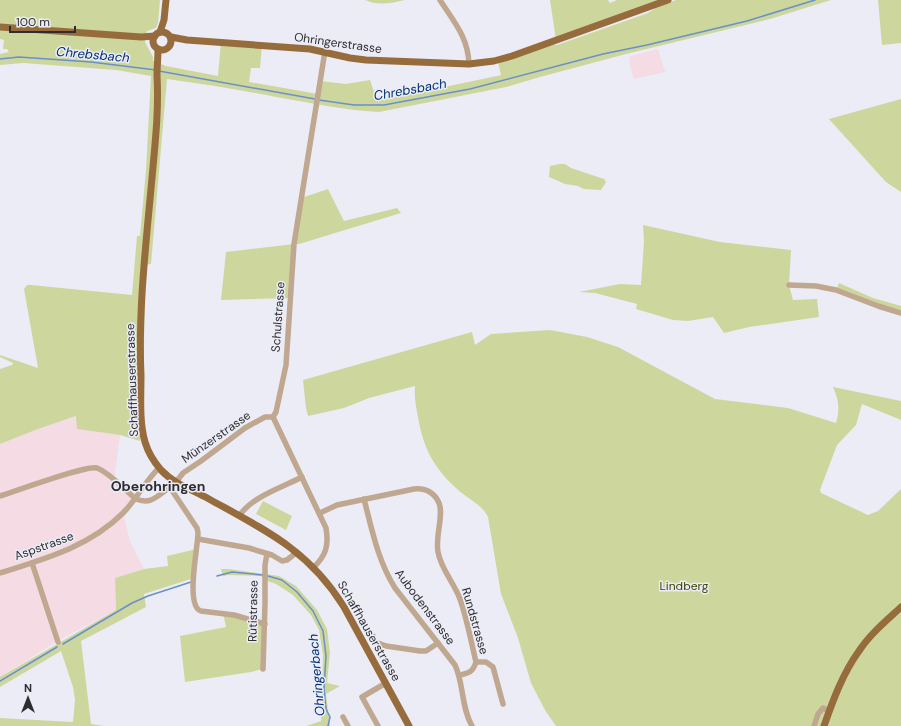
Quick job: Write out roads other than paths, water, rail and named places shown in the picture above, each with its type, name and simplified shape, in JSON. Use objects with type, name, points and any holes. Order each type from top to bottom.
[{"type":"main road","points":[[163,38],[168,49],[161,50],[166,0]]},
{"type":"main road","name":"Ohringerstrasse","points":[[163,38],[296,48],[325,52],[361,60],[468,64],[500,60],[668,0]]},
{"type":"main road","points":[[0,27],[163,38]]},
{"type":"main road","name":"Schaffhauserstrasse","points":[[161,50],[156,134],[141,309],[140,341],[144,436],[149,454],[159,468],[176,482],[280,540],[314,567],[326,580],[338,597],[410,726]]},
{"type":"main road","points":[[824,726],[844,675],[859,650],[901,607]]},
{"type":"street","points":[[440,0],[466,42],[468,50],[468,64]]},
{"type":"street","name":"Schulstrasse","points":[[273,417],[276,412],[286,365],[294,244],[325,52]]},
{"type":"street","points":[[789,285],[816,286],[836,290],[901,313]]},
{"type":"street","name":"Münzerstrasse","points":[[176,482],[183,473],[245,428],[265,417],[273,417]]},
{"type":"street","points":[[273,417],[326,528],[328,539],[324,554],[314,567]]},
{"type":"street","points":[[0,496],[95,467],[102,470],[136,499],[142,501],[149,502],[170,488],[197,528],[198,539],[193,589],[195,606],[201,611],[234,615],[265,624]]},
{"type":"street","name":"Aspstrasse","points":[[0,573],[58,554],[91,539],[112,523],[136,499],[151,475],[159,468]]},
{"type":"street","points":[[239,516],[244,509],[254,502],[302,477]]},
{"type":"street","name":"Rundstrasse","points":[[320,513],[336,505],[414,489],[423,488],[436,497],[440,508],[437,538],[438,553],[460,599],[476,662],[470,673],[460,676]]},
{"type":"street","name":"Aubodenstrasse","points":[[364,499],[380,559],[387,574],[395,588],[455,665],[460,676],[466,714],[472,726]]},
{"type":"street","points":[[198,539],[239,545],[267,554],[282,561],[287,560],[297,552]]},
{"type":"street","name":"Rütistrasse","points":[[263,669],[265,565],[267,554]]},
{"type":"street","points":[[32,563],[58,642]]},
{"type":"street","points":[[373,636],[373,641],[386,646],[420,651],[426,651],[438,642]]},
{"type":"street","points":[[476,662],[486,662],[493,667],[503,704]]},
{"type":"street","points":[[378,726],[362,697],[386,683]]},
{"type":"street","points":[[814,726],[818,714],[823,708],[830,711]]},
{"type":"street","points":[[344,717],[348,726]]},
{"type":"waterway","name":"Chrebsbach","points":[[319,100],[354,105],[384,105],[470,89],[603,54],[747,21],[815,0]]},
{"type":"waterway","name":"Chrebsbach","points":[[0,59],[19,57],[91,62],[156,70]]},
{"type":"waterway","name":"Chrebsbach","points":[[159,71],[315,99]]},
{"type":"waterway","name":"Ohringerbach","points":[[217,576],[232,572],[263,575]]},
{"type":"waterway","name":"Ohringerbach","points":[[268,576],[282,580],[297,592],[313,611],[323,631],[326,656],[324,689],[326,709],[330,717],[328,726]]},
{"type":"waterway","name":"Ohringerbach","points":[[63,644],[132,603],[148,596],[191,582]]},
{"type":"waterway","name":"Ohringerbach","points":[[0,681],[57,647]]},
{"type":"district","name":"Oberohringen","points":[[158,486]]},
{"type":"park label","name":"Lindberg","points":[[684,586]]}]
